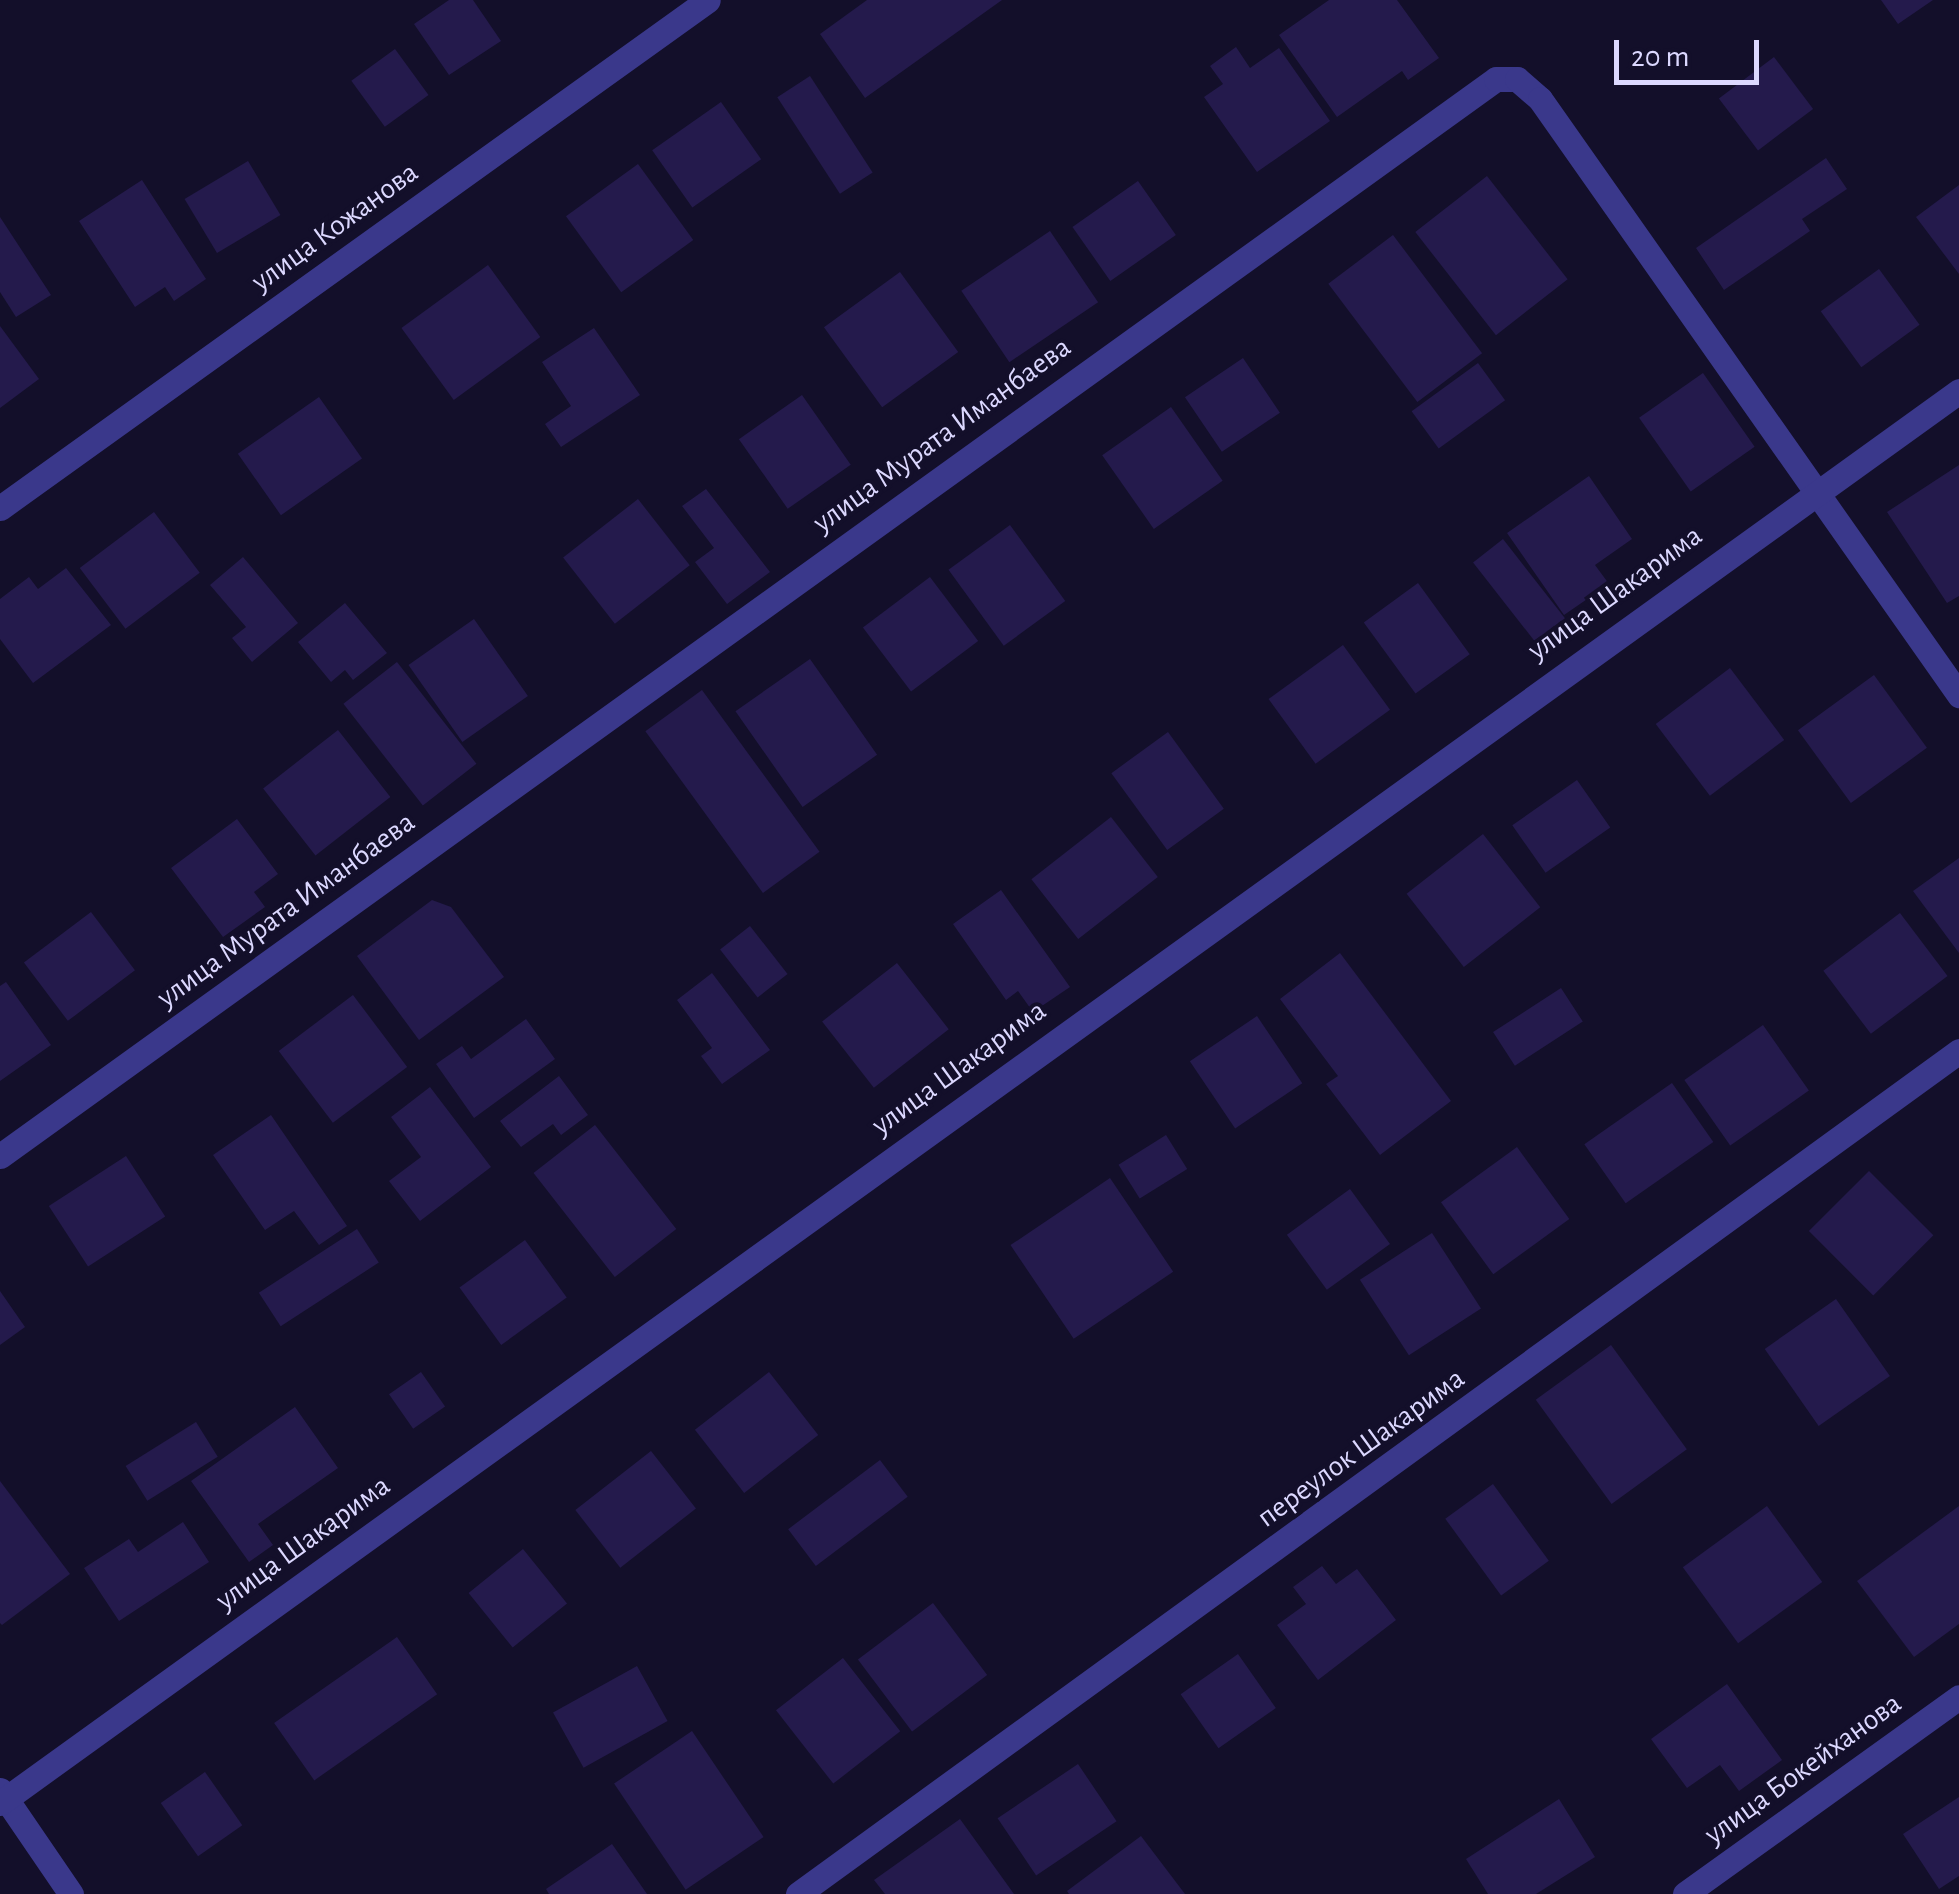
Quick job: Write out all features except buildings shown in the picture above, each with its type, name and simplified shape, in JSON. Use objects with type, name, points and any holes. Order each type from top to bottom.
[{"type":"street","name":"улица Кожанова","points":[[0,508],[708,0]]},
{"type":"street","name":"улица Мурата Иманбаева","points":[[0,1156],[1496,80],[1517,80],[1540,99],[1812,490]]},
{"type":"street","name":"улица Шакарима","points":[[2,1797],[1812,490],[1959,391]]},
{"type":"street","points":[[1812,490],[1959,696]]},
{"type":"street","name":"переулок Шакарима","points":[[798,1894],[1959,1051]]},
{"type":"street","name":"улица Бокейханова","points":[[1685,1894],[1959,1697]]},
{"type":"street","points":[[2,1797],[71,1894]]}]
